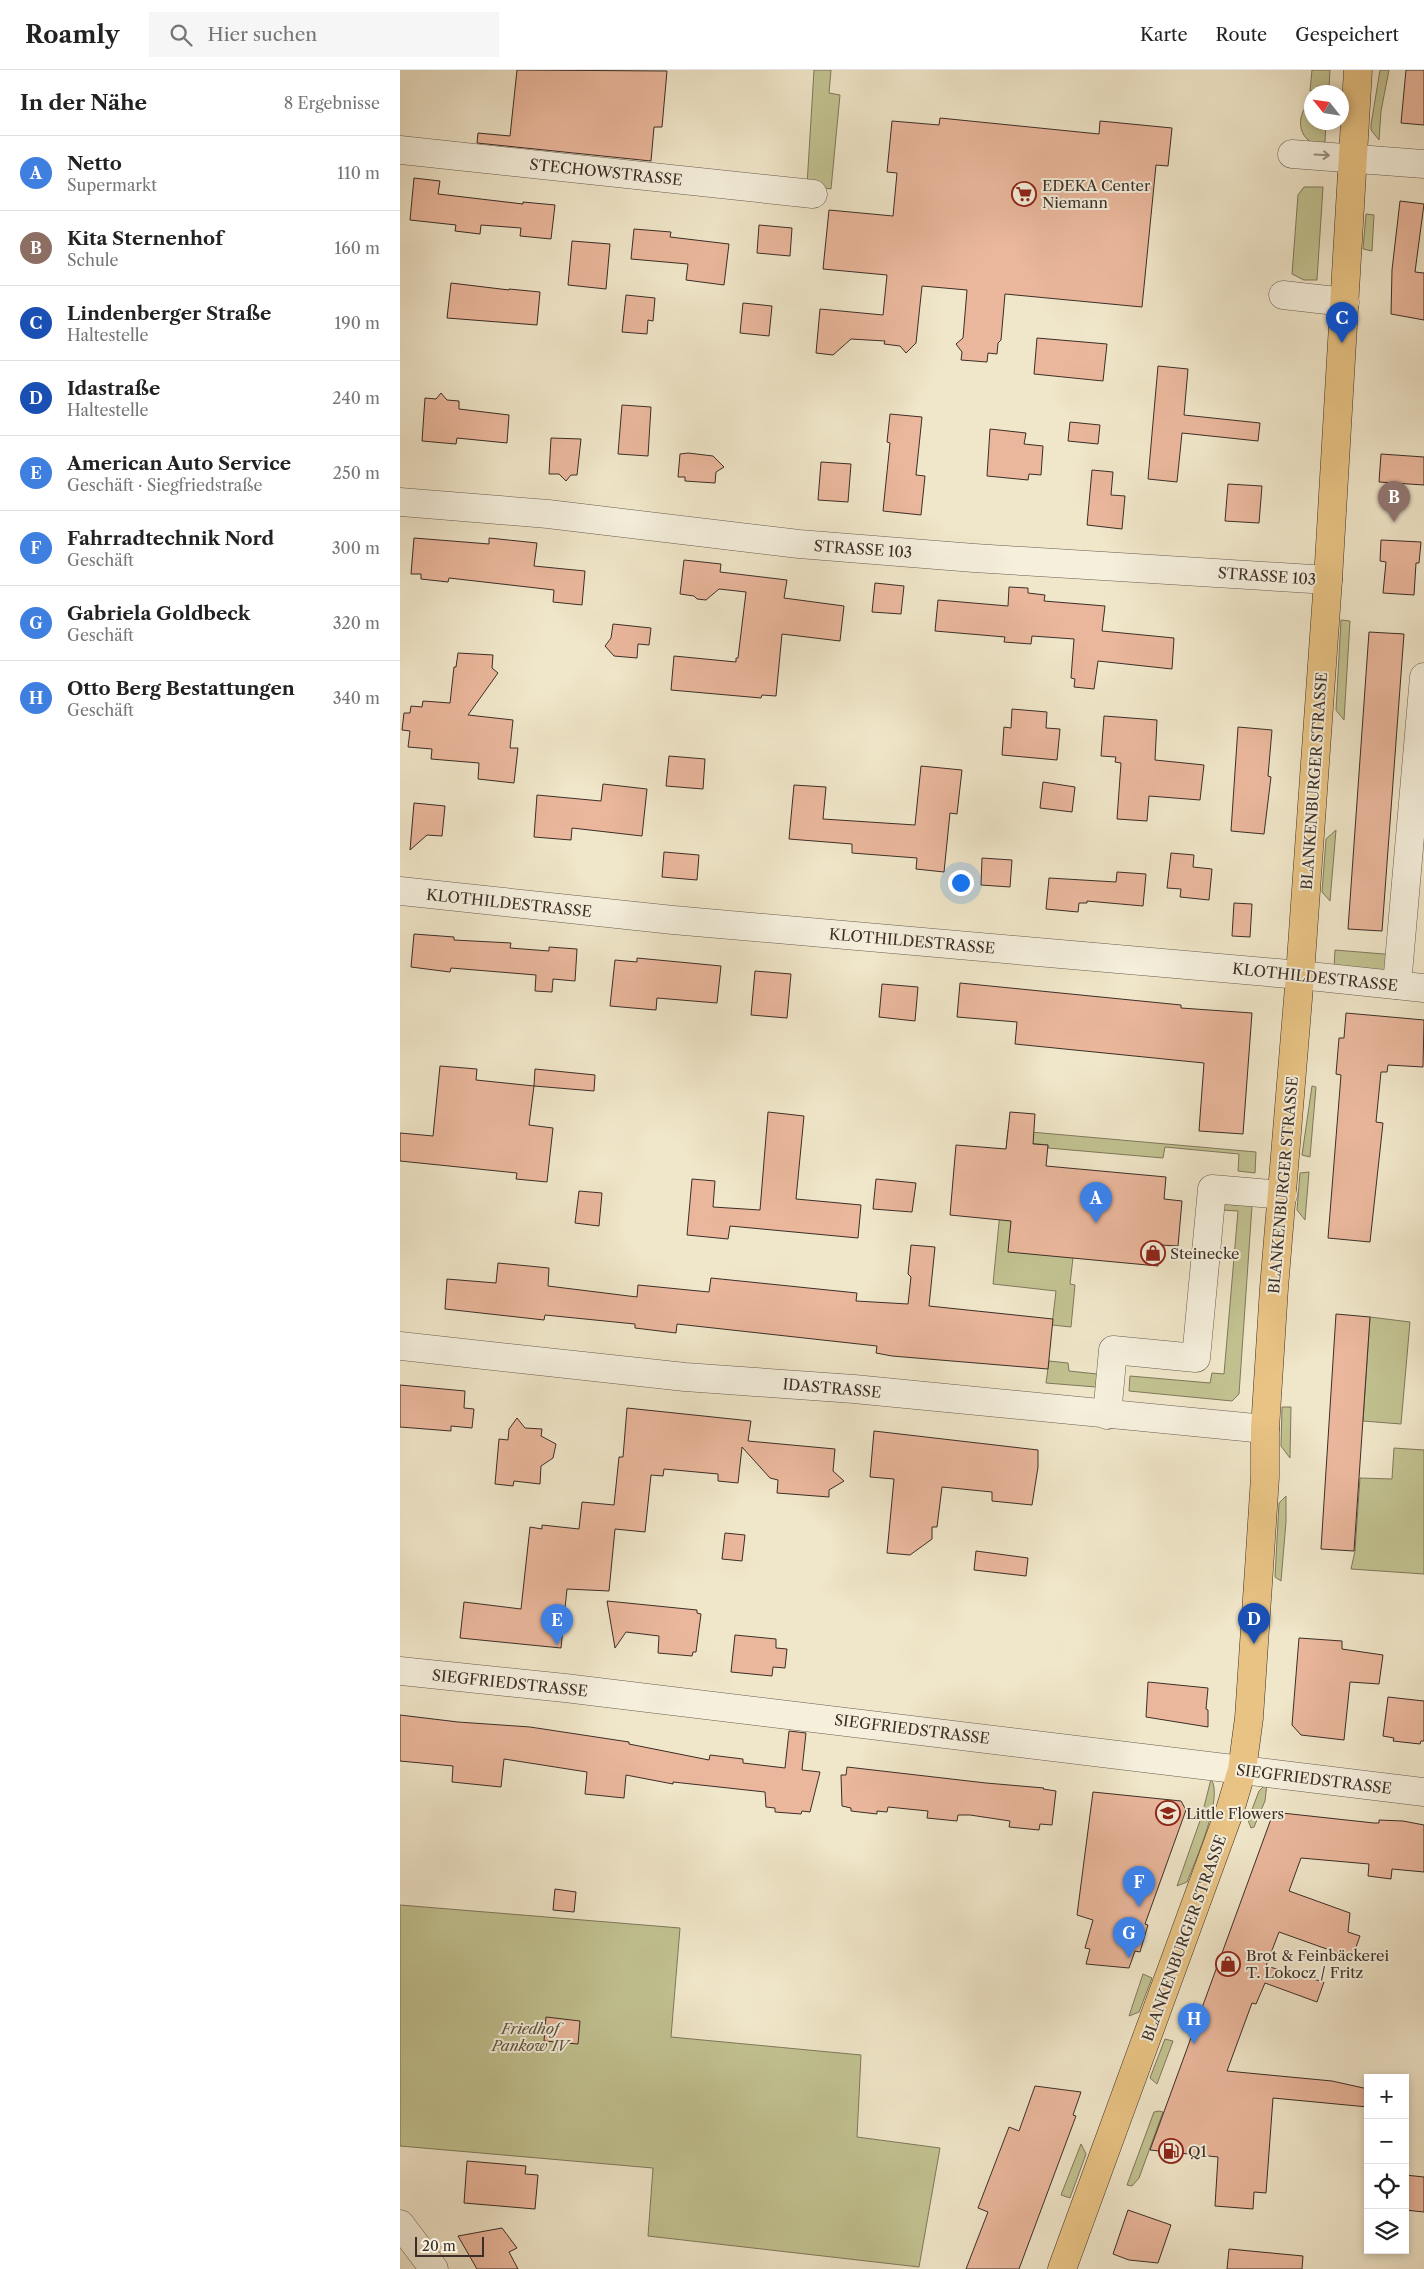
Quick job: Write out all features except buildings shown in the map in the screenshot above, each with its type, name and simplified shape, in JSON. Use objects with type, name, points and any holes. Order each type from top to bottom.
[{"type":"main road","name":"BLANKENBURGER STRASSE","points":[[1062,2269],[1230,1810],[1242,1770],[1248,1718],[1259,1569],[1265,1429],[1328,580],[1358,70]]},
{"type":"street","name":"STECHOWSTRASSE","points":[[400,150],[813,194]]},
{"type":"street","points":[[1292,154],[1353,157],[1424,164]]},
{"type":"street","points":[[1282,295],[1345,302]]},
{"type":"street","name":"STRASSE 103","points":[[400,502],[548,514],[799,544],[974,558],[1328,580]]},
{"type":"street","points":[[1397,986],[1424,677]]},
{"type":"street","name":"KLOTHILDESTRASSE","points":[[400,891],[673,920],[1300,975],[1424,988]]},
{"type":"street","points":[[1107,1415],[1113,1350],[1196,1358],[1212,1189],[1282,1196]]},
{"type":"street","name":"IDASTRASSE","points":[[400,1346],[685,1377],[854,1389],[1265,1429]]},
{"type":"street","name":"SIEGFRIEDSTRASSE","points":[[400,1671],[565,1688],[1424,1792]]},
{"type":"street","points":[[400,2224],[434,2269]]},
{"type":"green space","points":[[814,70],[831,70],[829,93],[840,95],[831,189],[807,185]]},
{"type":"green space","points":[[1312,70],[1330,70],[1329,85],[1311,85]]},
{"type":"green space","points":[[1380,70],[1389,70],[1381,111],[1379,140],[1371,130],[1371,125]]},
{"type":"green space","points":[[1304,110],[1304,130],[1326,130],[1325,142],[1314,144],[1304,135],[1300,124]]},
{"type":"green space","points":[[1304,187],[1323,187],[1317,280],[1304,280],[1292,274],[1298,195]]},
{"type":"green space","points":[[1366,214],[1374,215],[1372,251],[1363,249]]},
{"type":"green space","points":[[1341,620],[1350,621],[1344,720],[1336,710]]},
{"type":"green space","points":[[1336,830],[1330,901],[1322,892],[1326,839]]},
{"type":"green space","points":[[1335,950],[1396,955],[1395,974],[1334,968]]},
{"type":"green space","points":[[1312,1086],[1316,1087],[1310,1157],[1302,1155]]},
{"type":"green space","points":[[1008,1130],[1256,1152],[1255,1173],[1238,1171],[1239,1154],[1165,1147],[1163,1158],[1048,1148],[1048,1145],[1019,1142],[1073,1258],[1070,1284],[1075,1285],[1071,1327],[1052,1325],[1056,1291],[993,1284]]},
{"type":"green space","points":[[1309,1172],[1305,1220],[1297,1210],[1300,1173]]},
{"type":"green space","points":[[1222,1204],[1252,1206],[1239,1394],[1232,1401],[1129,1391],[1130,1376],[1210,1383],[1212,1373],[1224,1374],[1238,1211],[1222,1210]]},
{"type":"green space","points":[[1370,1317],[1410,1322],[1401,1424],[1363,1421]]},
{"type":"green space","points":[[1049,1361],[1068,1363],[1069,1371],[1097,1374],[1096,1387],[1046,1383]]},
{"type":"green space","points":[[1282,1407],[1291,1407],[1290,1458],[1281,1446]]},
{"type":"green space","points":[[1394,1448],[1424,1450],[1424,1574],[1351,1569],[1355,1551],[1360,1478],[1392,1479]]},
{"type":"green space","points":[[1286,1496],[1286,1522],[1281,1581],[1275,1577],[1279,1503]]},
{"type":"green space","points":[[1211,1779],[1214,1788],[1214,1800],[1202,1845],[1187,1882],[1177,1886],[1202,1815]]},
{"type":"green space","points":[[1267,1783],[1265,1801],[1254,1827],[1251,1828],[1248,1820],[1259,1791]]},
{"type":"green space","name":"Friedhof Pankow IV","points":[[400,1905],[680,1928],[671,2037],[861,2055],[857,2137],[940,2148],[919,2267],[648,2236],[653,2168],[400,2146]]},
{"type":"green space","points":[[1143,1974],[1152,1978],[1139,2012],[1129,2016]]},
{"type":"green space","points":[[1165,2039],[1173,2041],[1157,2084],[1150,2078]]},
{"type":"green space","points":[[1154,2112],[1163,2112],[1139,2178],[1132,2186],[1127,2185]]},
{"type":"green space","points":[[1081,2144],[1086,2154],[1070,2198],[1061,2195]]},
{"type":"place","name":"EDEKA Center Niemann","points":[[1024,194]]},
{"type":"place","name":"Lindenberger Straße","points":[[1342,343]]},
{"type":"place","name":"Kita Sternenhof","points":[[1394,522]]},
{"type":"place","name":"Netto","points":[[1096,1223]]},
{"type":"place","name":"Steinecke","points":[[1153,1253]]},
{"type":"place","name":"Idastraße","points":[[1254,1644]]},
{"type":"place","name":"American Auto Service","points":[[557,1645]]},
{"type":"place","name":"Little Flowers","points":[[1168,1813]]},
{"type":"place","name":"Fahrradtechnik Nord","points":[[1139,1907]]},
{"type":"place","name":"Gabriela Goldbeck","points":[[1129,1958]]},
{"type":"place","name":"Brot & Feinbäckerei T. Lokocz / Fritz","points":[[1228,1964]]},
{"type":"place","name":"Otto Berg Bestattungen","points":[[1194,2044]]},
{"type":"place","name":"Q1","points":[[1171,2151]]}]
